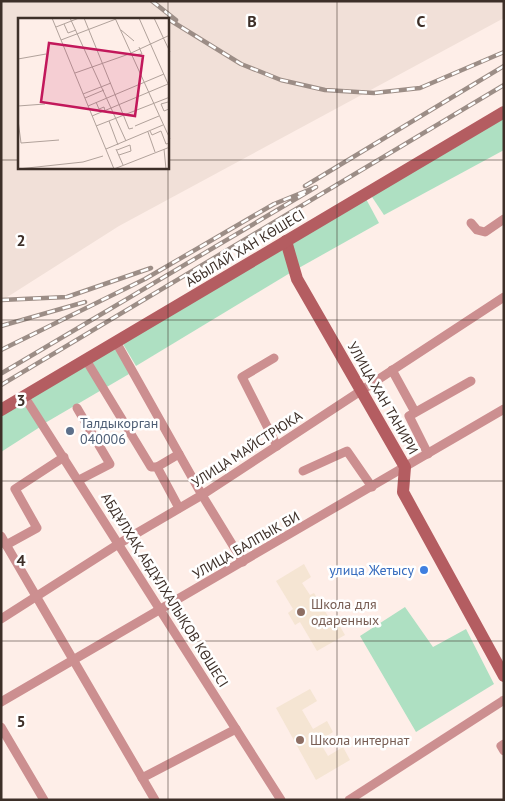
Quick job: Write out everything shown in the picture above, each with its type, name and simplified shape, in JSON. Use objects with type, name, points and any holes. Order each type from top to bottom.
[{"type":"main road","name":"АБЫЛАЙ ХАН КӨШЕСІ","points":[[1,410],[504,112]]},
{"type":"main road","name":"УЛИЦА ХАН ТАНИРИ","points":[[286,241],[297,279],[405,467],[403,492],[504,676]]},
{"type":"street","points":[[471,224],[477,230],[484,232],[504,219]]},
{"type":"street","name":"УЛИЦА МАЙСТРЮКА","points":[[1,619],[120,543],[202,495],[504,297]]},
{"type":"street","points":[[116,342],[202,495],[243,562]]},
{"type":"street","points":[[274,358],[242,377],[277,446]]},
{"type":"street","points":[[86,360],[151,468],[157,467],[179,454]]},
{"type":"street","points":[[392,370],[415,412]]},
{"type":"street","points":[[428,454],[409,416],[471,381]]},
{"type":"street","name":"АБДҰЛХАҚ АБДҰЛХАЛЫҚОВ КӨШЕСІ","points":[[24,396],[120,543],[281,800]]},
{"type":"street","points":[[77,408],[110,464],[79,480]]},
{"type":"street","name":"УЛИЦА БАЛПЫК БИ","points":[[1,702],[161,611],[504,409]]},
{"type":"street","points":[[303,471],[347,451],[372,487]]},
{"type":"street","points":[[6,545],[37,528],[15,489],[64,457]]},
{"type":"street","points":[[157,467],[179,508]]},
{"type":"street","points":[[1,536],[155,800]]},
{"type":"street","points":[[349,800],[503,701]]},
{"type":"street","points":[[1,727],[44,800]]},
{"type":"street","points":[[142,778],[236,729]]},
{"type":"street","points":[[504,744],[501,746],[504,751]]},
{"type":"shaded area","points":[[1,1],[504,1],[504,18],[119,226],[1,301]]},
{"type":"shaded area","points":[[304,564],[311,577],[302,583],[310,595],[314,593],[334,626],[338,623],[345,635],[317,651],[300,622],[295,625],[288,613],[293,609],[276,581]]},
{"type":"shaded area","points":[[310,689],[317,701],[302,710],[313,729],[327,721],[333,732],[319,741],[328,756],[343,747],[350,760],[316,780],[276,708]]},
{"type":"green space","points":[[504,114],[504,150],[384,215],[370,194]]},
{"type":"green space","points":[[365,197],[379,223],[297,269],[290,241]]},
{"type":"green space","points":[[283,248],[290,273],[136,366],[123,344]]},
{"type":"green space","points":[[116,346],[129,374],[45,423],[30,397]]},
{"type":"green space","points":[[23,400],[40,427],[1,452],[1,413]]},
{"type":"green space","points":[[405,607],[433,647],[466,629],[494,684],[416,732],[360,636]]},
{"type":"railway","points":[[152,1],[176,20]]},
{"type":"railway","points":[[169,20],[241,64],[281,80],[325,90],[374,93],[420,88],[504,52]]},
{"type":"railway","points":[[305,186],[504,66]]},
{"type":"railway","points":[[1,385],[504,85]]},
{"type":"railway","points":[[1,350],[145,279],[274,204],[316,187],[2,373]]},
{"type":"railway","points":[[1,300],[67,297],[151,268]]},
{"type":"railway","points":[[1,326],[85,302]]},
{"type":"place","name":"Талдыкорган 040006","points":[[70,431]]},
{"type":"place","name":"улица Жетысу","points":[[424,570]]},
{"type":"place","name":"Школа для одаренных","points":[[301,612]]},
{"type":"place","name":"Школа интернат","points":[[300,740]]}]
